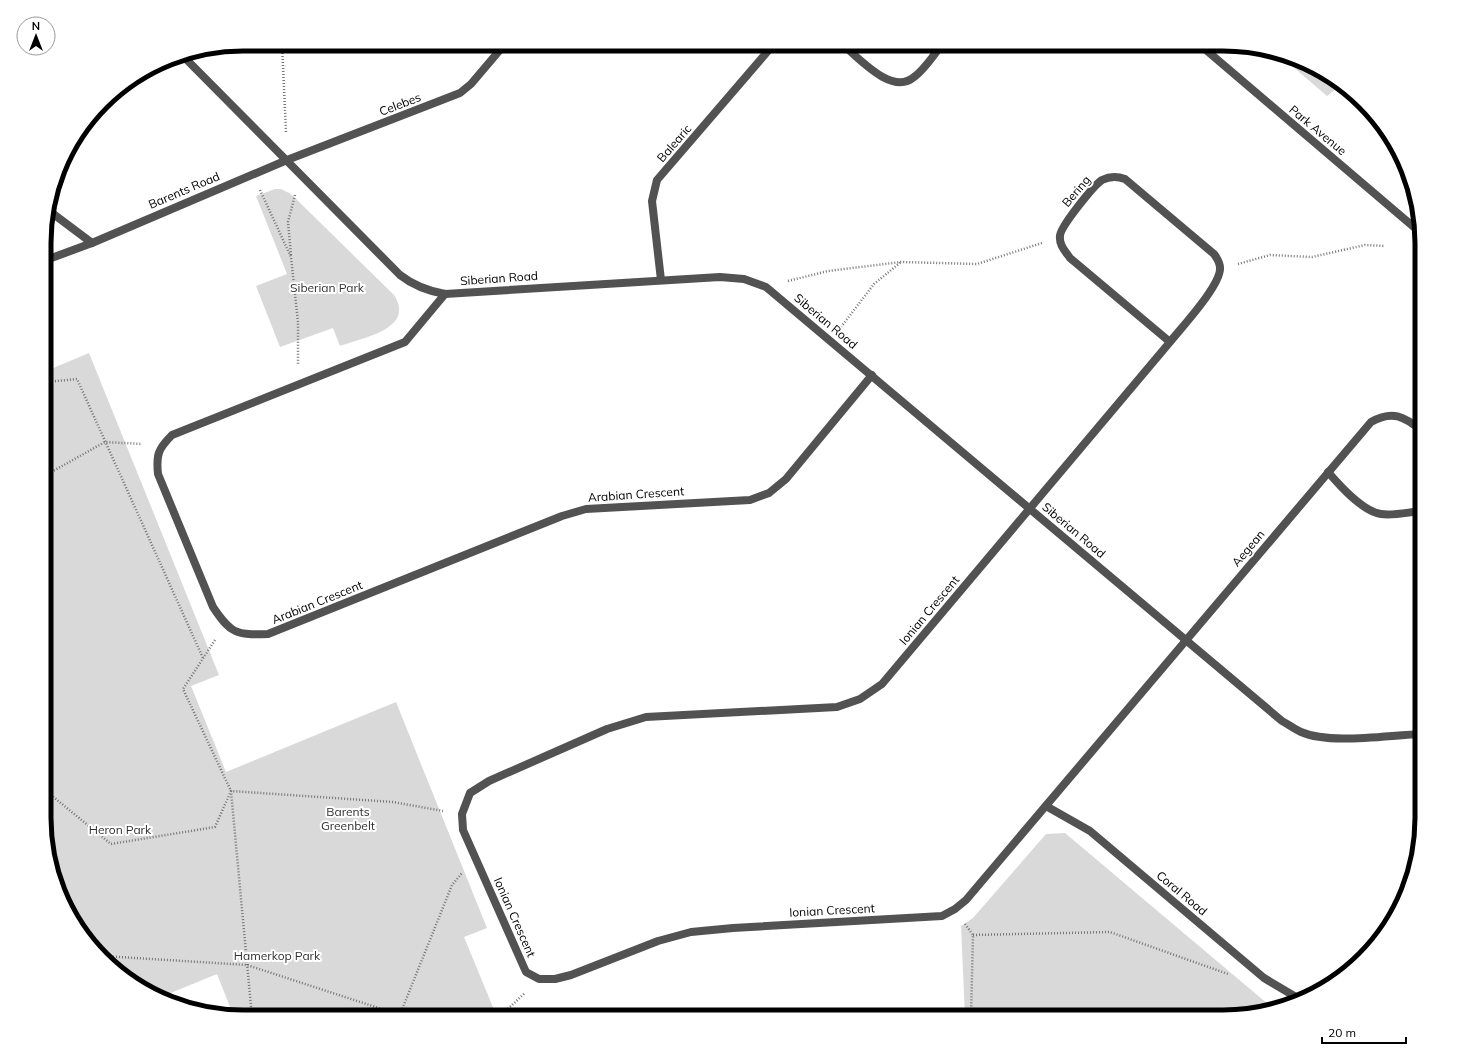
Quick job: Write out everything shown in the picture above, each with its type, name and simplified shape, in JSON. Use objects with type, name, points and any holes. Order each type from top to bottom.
[{"type":"street","name":"Celebes","points":[[287,160],[460,93],[471,84],[499,51]]},
{"type":"street","name":"Balearic","points":[[661,280],[652,201],[658,180],[768,51]]},
{"type":"street","points":[[850,51],[886,80],[902,83],[914,78],[936,51]]},
{"type":"street","name":"Park Avenue","points":[[1207,51],[1415,228]]},
{"type":"street","name":"Siberian Road","points":[[187,60],[400,275],[423,288],[445,294],[720,277],[744,279],[766,287],[1282,721],[1301,732],[1316,736],[1340,738],[1415,734]]},
{"type":"street","name":"Barents Road","points":[[51,258],[92,243],[287,160]]},
{"type":"street","name":"Bering","points":[[1059,238],[1066,222],[1101,181],[1112,176],[1118,176],[1126,179],[1214,254],[1219,261],[1220,269]]},
{"type":"street","points":[[54,214],[92,243]]},
{"type":"street","points":[[1059,238],[1061,247],[1070,258],[1170,342]]},
{"type":"street","points":[[1030,508],[1170,342],[1214,287],[1220,269]]},
{"type":"street","points":[[225,626],[213,607],[158,474],[156,458],[162,445],[172,435],[405,342],[445,294]]},
{"type":"street","name":"Arabian Crescent","points":[[225,626],[245,635],[268,634],[555,519],[586,509],[750,500],[769,493],[786,479],[872,375]]},
{"type":"street","name":"Aegean","points":[[1185,640],[1221,601],[1371,422],[1381,416],[1392,414],[1402,417],[1415,426]]},
{"type":"street","points":[[1328,472],[1342,488],[1367,509],[1381,514],[1415,512]]},
{"type":"street","name":"Ionian Crescent","points":[[1030,508],[882,684],[860,699],[837,707],[646,717],[607,729],[489,781],[470,793],[462,814],[463,830],[526,972],[540,979],[555,979],[658,941],[691,932],[733,928],[942,916],[955,910],[966,900],[1185,640]]},
{"type":"street","name":"Coral Road","points":[[1046,806],[1090,831],[1264,978],[1294,996]]},
{"type":"path","points":[[282,51],[287,160]]},
{"type":"path","points":[[252,174],[292,257]]},
{"type":"path","points":[[298,385],[298,322],[288,222],[293,196],[312,185]]},
{"type":"path","points":[[766,287],[828,271],[901,262],[977,264],[1059,238]]},
{"type":"path","points":[[1220,269],[1270,256],[1312,257],[1365,245],[1385,246]]},
{"type":"path","points":[[831,341],[874,284],[901,262]]},
{"type":"path","points":[[51,382],[76,379],[204,658]]},
{"type":"path","points":[[51,472],[105,442],[162,445]]},
{"type":"path","points":[[225,626],[183,689],[231,791],[251,1010]]},
{"type":"path","points":[[231,791],[393,802],[462,814]]},
{"type":"path","points":[[51,796],[111,844],[215,827],[231,791]]},
{"type":"path","points":[[401,1010],[452,885],[475,857]]},
{"type":"path","points":[[955,910],[973,935],[971,1010]]},
{"type":"path","points":[[973,935],[1110,932],[1235,976]]},
{"type":"path","points":[[110,956],[247,965],[381,1010]]},
{"type":"path","points":[[507,1010],[540,979]]},
{"type":"green space","points":[[1287,62],[1308,71],[1337,88],[1327,96]]},
{"type":"green space","name":"Siberian Park","points":[[275,189],[281,189],[291,194],[394,295],[399,307],[398,316],[392,324],[373,335],[340,346],[333,328],[280,347],[256,286],[287,274],[256,196]]},
{"type":"green space","name":"Barents Greenbelt","points":[[89,353],[219,675],[191,686],[226,772],[396,702],[487,928],[464,937],[494,1010],[231,1010],[217,974],[168,994],[136,978],[116,962],[107,954],[83,925],[61,880],[51,831],[51,369]]},
{"type":"green space","points":[[1065,833],[1268,1004],[1236,1010],[965,1010],[961,926],[973,918],[1046,834]]},
{"type":"park label","name":"Heron Park","points":[[120,829]]},
{"type":"park label","name":"Hamerkop Park","points":[[277,955]]}]
